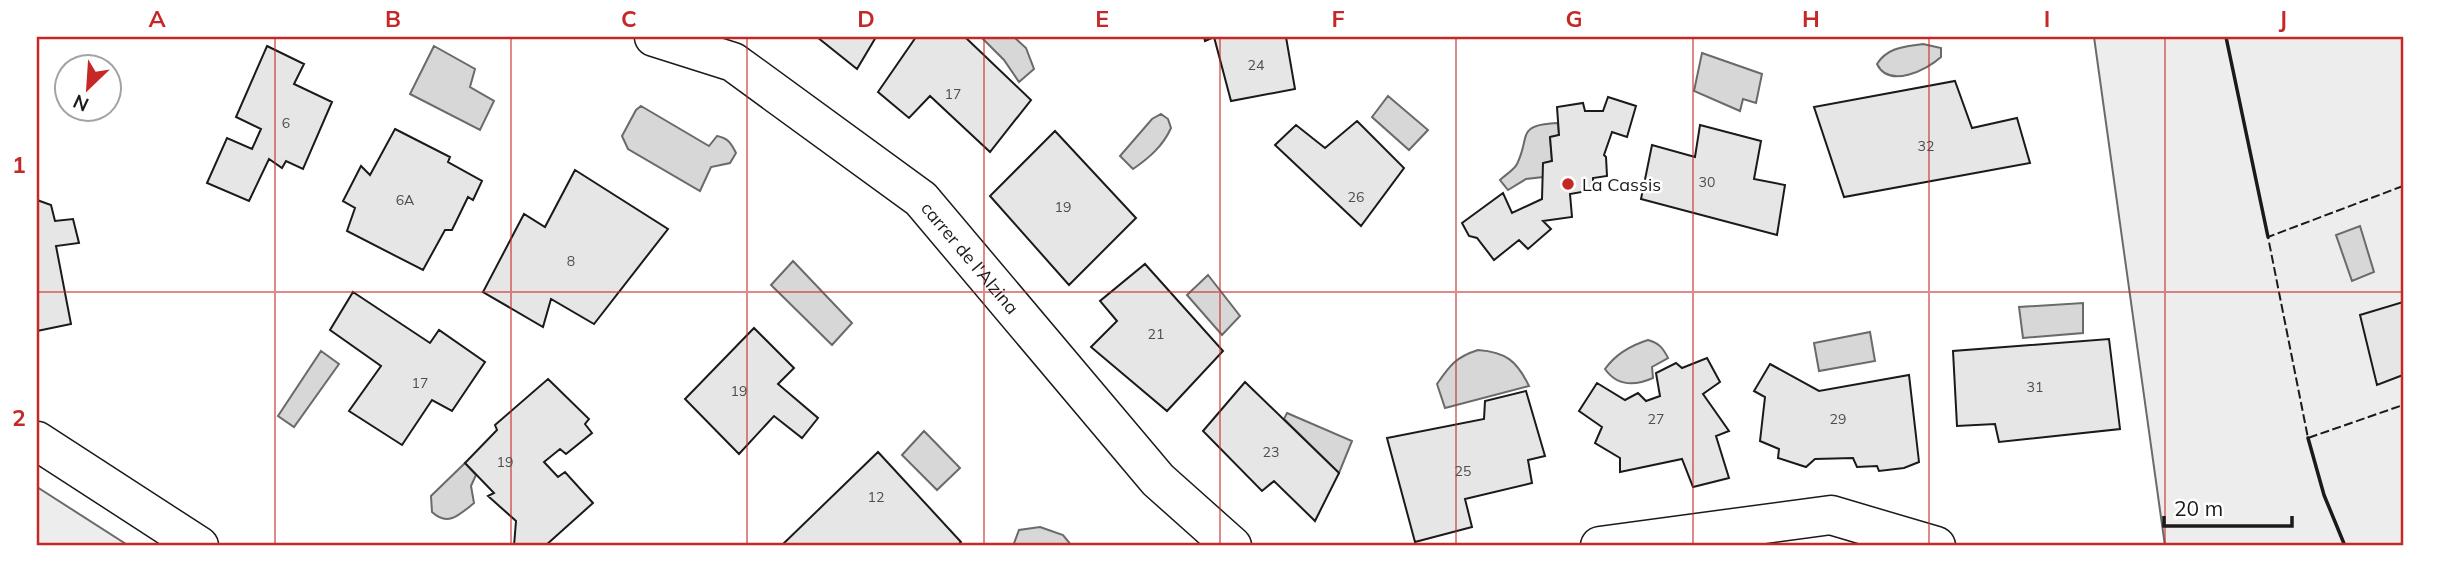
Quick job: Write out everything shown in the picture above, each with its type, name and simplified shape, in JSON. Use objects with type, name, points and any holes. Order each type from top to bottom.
[{"type":"street","name":"carrer de l'Alzina","points":[[654,37],[733,62],[921,199],[1158,480],[1232,546]]},
{"type":"street","points":[[37,441],[199,546]]},
{"type":"street","points":[[1600,546],[1831,515],[1936,546]]},
{"type":"shaded area","points":[[981,37],[1014,37],[1026,48],[1034,69],[1019,82],[1004,60]]},
{"type":"shaded area","points":[[2094,37],[2403,37],[2403,546],[2165,546]]},
{"type":"shaded area","points":[[1923,44],[1941,48],[1941,57],[1918,72],[1890,75],[1877,64],[1891,51]]},
{"type":"shaded area","points":[[434,46],[475,69],[470,87],[494,101],[480,130],[410,94]]},
{"type":"shaded area","points":[[1702,53],[1762,74],[1756,103],[1743,99],[1740,111],[1694,91]]},
{"type":"shaded area","points":[[1388,96],[1428,130],[1409,150],[1372,117]]},
{"type":"shaded area","points":[[641,106],[709,146],[717,136],[724,138],[736,153],[730,163],[711,167],[700,191],[628,149],[622,136]]},
{"type":"shaded area","points":[[1161,114],[1168,119],[1171,128],[1168,134],[1155,151],[1133,169],[1120,156],[1152,119]]},
{"type":"shaded area","points":[[1558,123],[1559,135],[1550,137],[1552,161],[1544,163],[1543,177],[1526,179],[1508,190],[1500,180],[1517,164],[1530,129]]},
{"type":"shaded area","points":[[2360,226],[2374,272],[2352,281],[2336,235]]},
{"type":"shaded area","points":[[793,261],[852,323],[832,345],[771,285]]},
{"type":"shaded area","points":[[1208,275],[1240,316],[1222,335],[1187,295]]},
{"type":"shaded area","points":[[2083,303],[2083,333],[2023,338],[2019,307]]},
{"type":"shaded area","points":[[1870,332],[1875,361],[1819,371],[1814,343]]},
{"type":"shaded area","points":[[1648,340],[1660,346],[1668,358],[1652,367],[1653,378],[1627,383],[1615,379],[1605,369],[1624,351]]},
{"type":"shaded area","points":[[1478,350],[1510,359],[1529,386],[1445,408],[1437,384],[1454,363]]},
{"type":"shaded area","points":[[321,351],[339,364],[294,427],[278,416]]},
{"type":"shaded area","points":[[1287,413],[1352,441],[1339,473],[1284,419]]},
{"type":"shaded area","points":[[924,431],[960,468],[937,490],[902,455]]},
{"type":"shaded area","points":[[465,463],[476,475],[471,486],[474,503],[453,518],[443,519],[432,512],[431,496]]},
{"type":"shaded area","points":[[37,487],[129,546],[37,546]]},
{"type":"shaded area","points":[[1040,527],[1063,535],[1072,546],[1013,546],[1019,530]]},
{"type":"building","points":[[817,37],[876,37],[857,69]]},
{"type":"building","points":[[916,37],[965,37],[1031,100],[990,152],[930,96],[909,118],[878,92]]},
{"type":"building","points":[[1214,37],[1286,37],[1295,89],[1231,101]]},
{"type":"building","points":[[267,46],[304,64],[294,84],[332,102],[303,169],[286,161],[282,168],[269,159],[249,201],[207,183],[227,138],[252,149],[261,129],[236,117]]},
{"type":"building","points":[[1955,81],[1972,128],[2017,118],[2030,163],[1844,197],[1814,107]]},
{"type":"building","name":"La Cassis","points":[[1608,97],[1636,106],[1627,137],[1612,132],[1604,155],[1607,176],[1593,178],[1593,190],[1570,194],[1572,217],[1543,221],[1551,229],[1528,249],[1519,240],[1494,260],[1477,238],[1469,236],[1462,223],[1503,193],[1512,213],[1542,199],[1543,163],[1552,161],[1550,137],[1559,135],[1557,107],[1583,103],[1585,111],[1603,111]]},
{"type":"building","points":[[1357,121],[1404,168],[1361,226],[1275,145],[1296,125],[1325,148]]},
{"type":"building","points":[[1700,125],[1761,141],[1754,179],[1785,185],[1777,235],[1641,199],[1652,145],[1695,157]]},
{"type":"building","points":[[395,129],[450,157],[448,162],[482,181],[473,200],[468,197],[452,230],[445,230],[423,270],[347,231],[355,208],[343,201],[361,166],[370,175]]},
{"type":"building","points":[[1055,131],[1136,218],[1069,285],[990,196]]},
{"type":"building","points":[[575,170],[668,229],[594,324],[551,299],[543,327],[483,292],[524,214],[545,227]]},
{"type":"building","points":[[37,200],[51,205],[55,221],[73,219],[79,243],[56,246],[71,324],[37,331]]},
{"type":"building","points":[[1145,264],[1223,351],[1167,411],[1091,347],[1117,321],[1100,301]]},
{"type":"building","points":[[353,292],[430,343],[439,330],[485,362],[452,411],[432,400],[402,445],[349,411],[381,366],[330,330]]},
{"type":"building","points":[[2403,302],[2403,375],[2377,385],[2360,315]]},
{"type":"building","points":[[754,328],[794,368],[778,384],[818,418],[802,438],[774,416],[739,454],[685,399]]},
{"type":"building","points":[[2109,339],[2120,429],[1999,442],[1995,424],[1957,426],[1953,351]]},
{"type":"building","points":[[1707,358],[1720,382],[1703,394],[1729,431],[1716,436],[1729,478],[1693,487],[1682,459],[1620,472],[1620,458],[1595,443],[1602,427],[1579,411],[1597,383],[1625,400],[1638,393],[1646,401],[1660,396],[1656,373],[1676,363],[1682,368]]},
{"type":"building","points":[[1770,364],[1819,391],[1909,375],[1919,462],[1904,468],[1879,471],[1877,466],[1857,467],[1853,458],[1815,459],[1806,467],[1778,458],[1779,449],[1760,441],[1765,397],[1754,391]]},
{"type":"building","points":[[548,379],[589,419],[585,424],[592,433],[566,454],[560,449],[544,462],[558,477],[565,472],[593,503],[545,546],[514,546],[516,521],[488,496],[494,493],[465,463],[497,430],[495,425]]},
{"type":"building","points":[[1245,382],[1339,473],[1315,521],[1274,481],[1262,491],[1203,431]]},
{"type":"building","points":[[1526,391],[1545,456],[1528,460],[1532,483],[1465,499],[1472,527],[1415,542],[1387,438],[1484,419],[1485,401]]},
{"type":"building","points":[[878,452],[961,542],[957,546],[781,546]]},
{"type":"fence","points":[[2403,186],[2268,237],[2308,438],[2403,405]]},
{"type":"wall","points":[[2226,37],[2268,237]]},
{"type":"wall","points":[[2308,438],[2324,495],[2345,546]]},
{"type":"place","name":"La Cassis","points":[[1568,184]]}]
